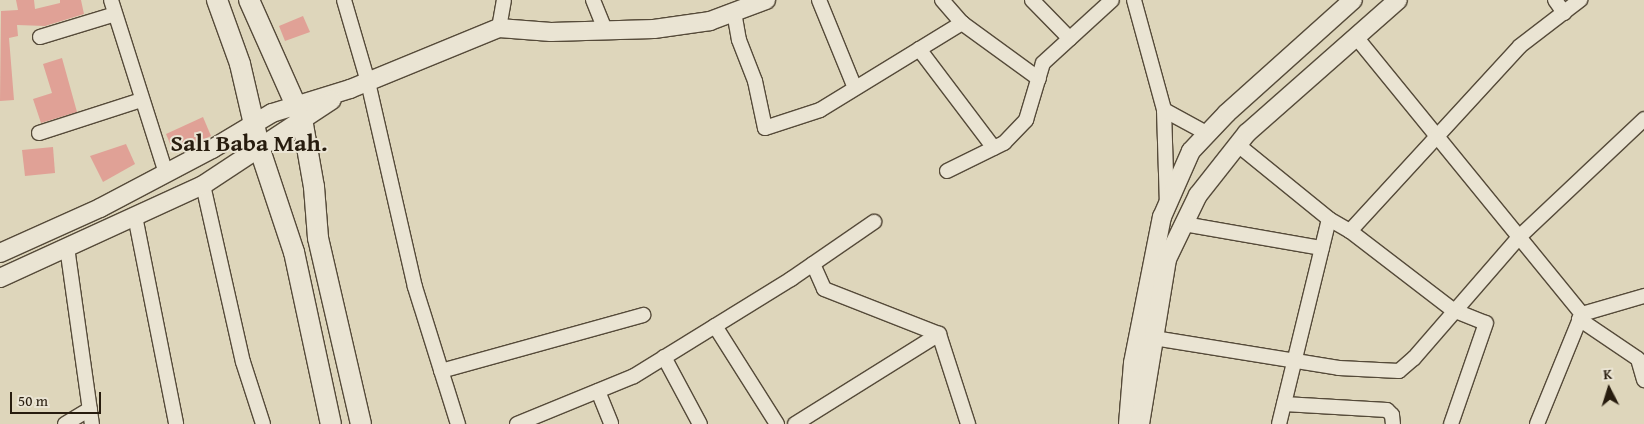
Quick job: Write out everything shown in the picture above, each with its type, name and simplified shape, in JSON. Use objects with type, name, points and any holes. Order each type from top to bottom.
[{"type":"main road","points":[[217,0],[240,64],[260,150],[294,252],[331,424]]},
{"type":"main road","points":[[249,0],[299,112],[314,187],[318,238],[361,424]]},
{"type":"street","points":[[111,0],[141,100],[166,173]]},
{"type":"street","points":[[344,0],[368,82],[415,287],[458,424]]},
{"type":"street","points":[[499,28],[504,0]]},
{"type":"street","points":[[593,0],[606,30]]},
{"type":"street","points":[[0,253],[100,208],[212,149],[254,122],[299,112],[499,28],[551,32],[654,29],[710,21],[766,0]]},
{"type":"street","points":[[819,0],[855,88]]},
{"type":"street","points":[[942,0],[962,23],[1039,79]]},
{"type":"street","points":[[1032,0],[1070,39]]},
{"type":"street","points":[[947,171],[1004,143],[1026,120],[1044,63],[1112,0]]},
{"type":"street","points":[[1134,0],[1164,110],[1167,204]]},
{"type":"street","points":[[1140,424],[1167,259],[1198,195],[1248,133],[1398,0]]},
{"type":"street","points":[[1555,0],[1564,13]]},
{"type":"street","points":[[1350,231],[1520,46],[1580,0]]},
{"type":"street","points":[[1128,424],[1133,363],[1167,204],[1191,151],[1345,2]]},
{"type":"street","points":[[734,12],[739,40],[755,81],[765,128],[820,110],[962,23]]},
{"type":"street","points":[[40,37],[115,14]]},
{"type":"street","points":[[1356,37],[1519,237],[1580,316],[1638,360],[1644,380]]},
{"type":"street","points":[[919,49],[994,148]]},
{"type":"street","points":[[40,133],[141,100]]},
{"type":"street","points":[[1164,110],[1208,134]]},
{"type":"street","points":[[0,278],[203,184],[260,150],[299,112]]},
{"type":"street","points":[[1154,338],[1295,361],[1398,371],[1414,358],[1519,237],[1644,119]]},
{"type":"street","points":[[1238,145],[1329,219],[1350,231],[1454,310],[1486,323],[1451,424]]},
{"type":"street","points":[[203,184],[242,362],[263,424]]},
{"type":"street","points":[[136,216],[176,424]]},
{"type":"street","points":[[1279,424],[1329,219]]},
{"type":"street","points":[[517,424],[634,376],[813,264],[874,222]]},
{"type":"street","points":[[1184,224],[1322,248]]},
{"type":"street","points":[[67,247],[92,424]]},
{"type":"street","points":[[813,264],[824,289],[939,334]]},
{"type":"street","points":[[1580,316],[1644,296]]},
{"type":"street","points":[[441,371],[643,315]]},
{"type":"street","points":[[1538,424],[1580,316]]},
{"type":"street","points":[[715,326],[777,424]]},
{"type":"street","points":[[795,424],[939,334]]},
{"type":"street","points":[[939,334],[968,424]]},
{"type":"street","points":[[664,357],[700,424]]},
{"type":"street","points":[[598,390],[611,424]]},
{"type":"street","points":[[1284,404],[1387,410],[1392,415],[1393,424]]},
{"type":"street","points":[[66,424],[90,409]]},
{"type":"building","points":[[16,0],[34,0],[35,9],[60,3],[60,0],[81,0],[84,14],[45,26],[17,25],[18,36],[9,38],[14,100],[0,101],[1,11],[18,10]]},
{"type":"building","points":[[303,16],[310,32],[285,41],[279,26]]},
{"type":"building","points":[[62,58],[77,112],[41,123],[33,99],[52,93],[43,64]]},
{"type":"building","points":[[203,117],[211,136],[174,153],[166,134]]},
{"type":"building","points":[[126,144],[135,164],[103,182],[90,156]]},
{"type":"building","points":[[53,147],[55,173],[25,176],[22,150]]},
{"type":"district","name":"Salı Baba Mah.","points":[[249,143]]}]
